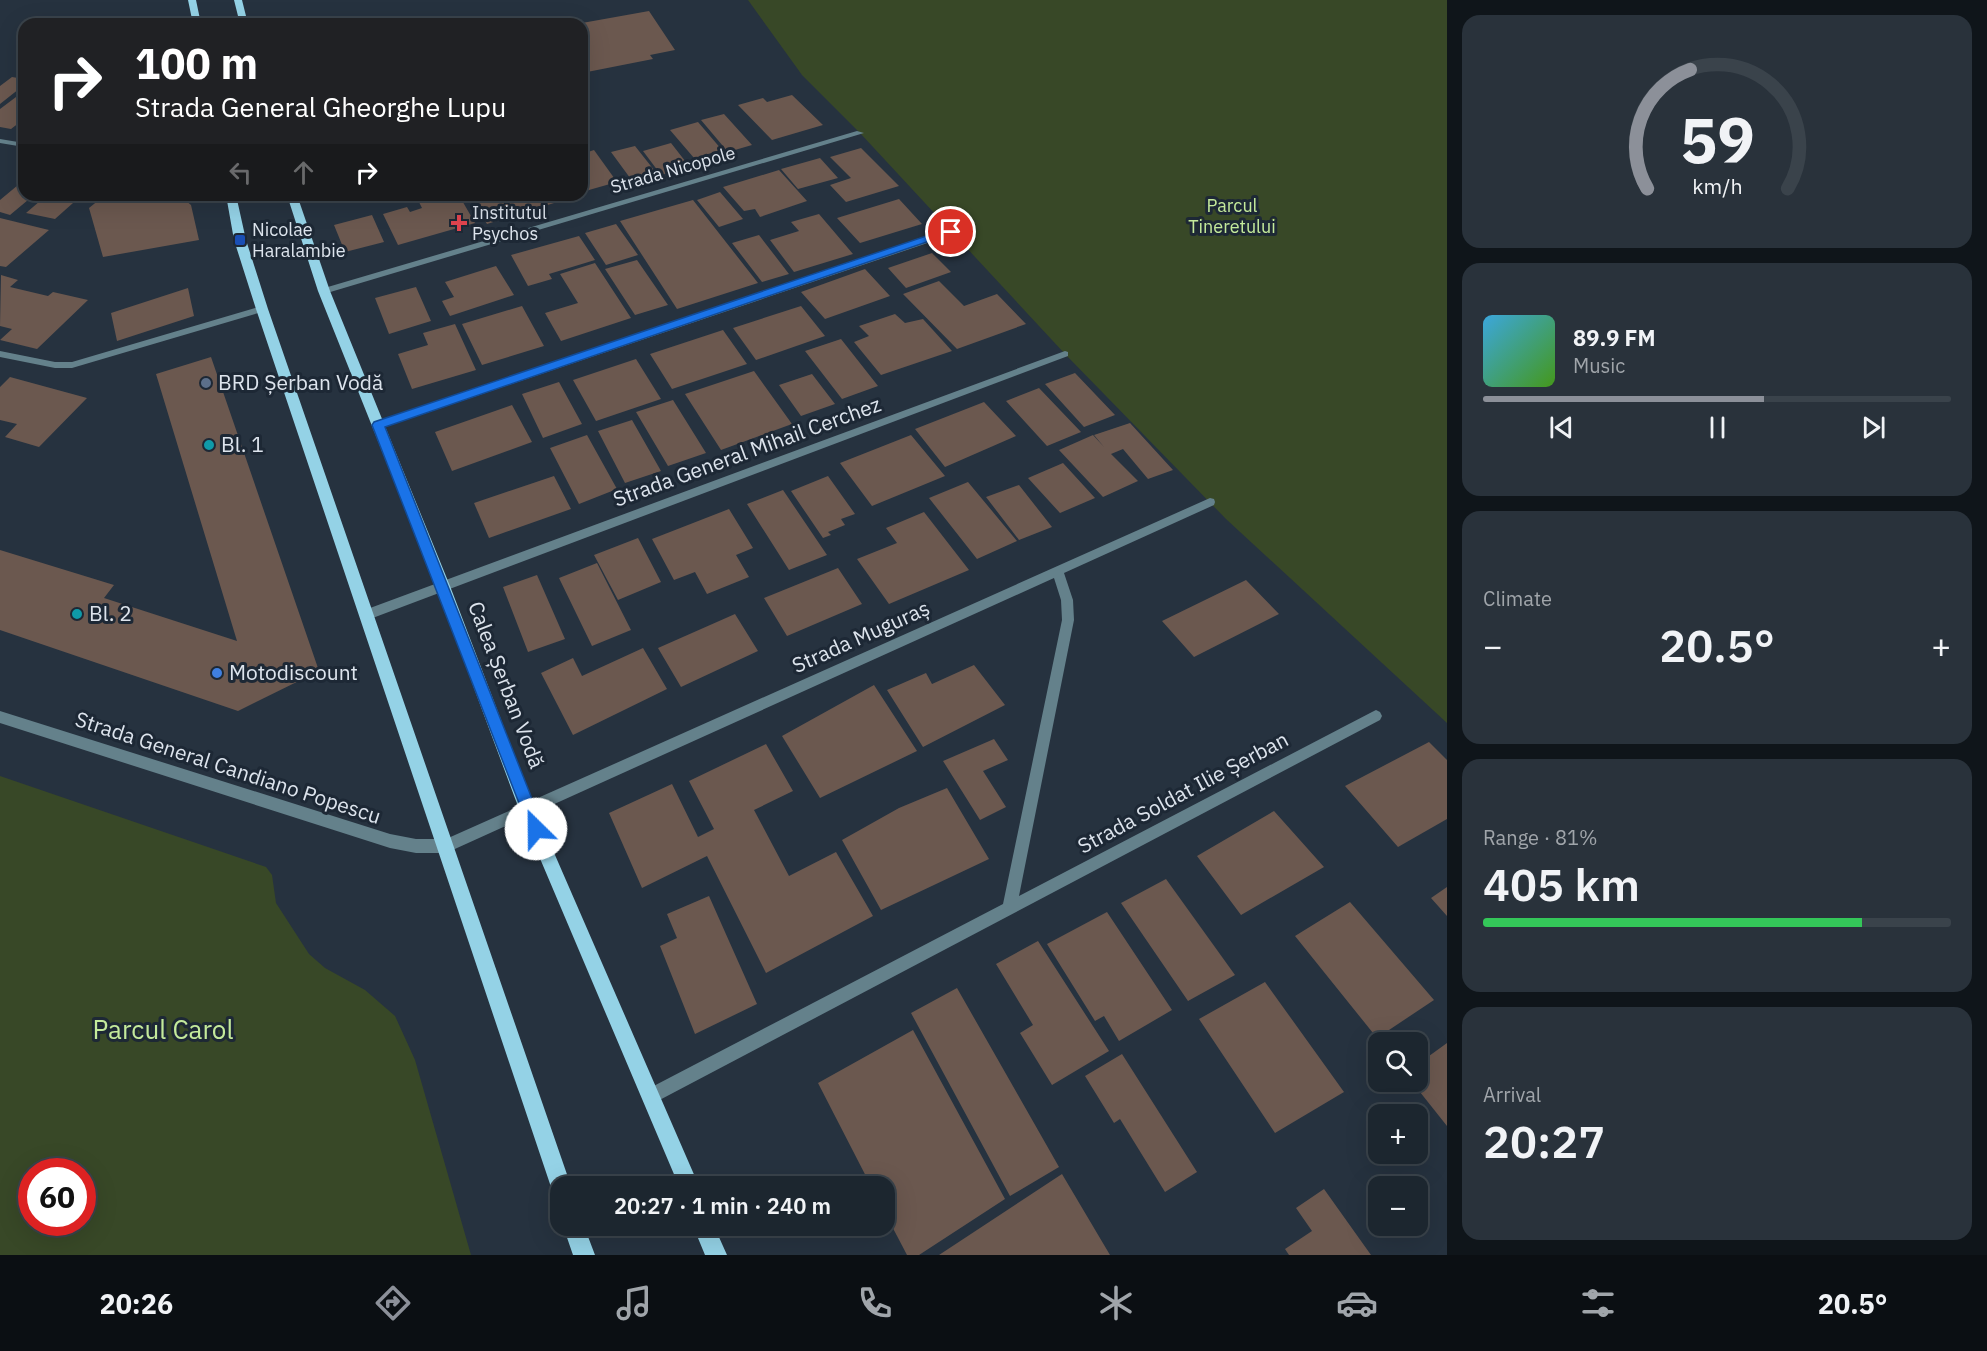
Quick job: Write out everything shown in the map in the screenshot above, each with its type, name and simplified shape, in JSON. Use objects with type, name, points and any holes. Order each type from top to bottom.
[{"type":"main road","points":[[192,0],[196,18]]},
{"type":"main road","points":[[238,0],[242,18]]},
{"type":"main road","points":[[232,201],[240,240],[262,309],[557,1176]]},
{"type":"main road","name":"Calea Șerban Vodă","points":[[294,201],[324,291],[443,586],[527,809],[685,1176]]},
{"type":"main road","points":[[577,1236],[584,1255]]},
{"type":"main road","points":[[709,1236],[716,1255]]},
{"type":"street","name":"Strada Nicopole","points":[[324,291],[860,133]]},
{"type":"street","points":[[0,141],[18,144]]},
{"type":"street","points":[[378,425],[951,232]]},
{"type":"street","points":[[0,354],[36,363],[72,365],[262,309]]},
{"type":"street","name":"Strada General Mihail Cerchez","points":[[366,615],[1065,354]]},
{"type":"street","name":"Strada Muguraș","points":[[446,846],[1210,502]]},
{"type":"street","points":[[1010,907],[1068,620],[1067,600],[1057,570]]},
{"type":"street","name":"Strada Soldat Ilie Șerban","points":[[652,1096],[1376,716]]},
{"type":"street","name":"Strada General Candiano Popescu","points":[[0,717],[390,842],[416,846],[446,846]]},
{"type":"green space","name":"Parcul Tineretului","points":[[748,0],[1447,0],[1447,723],[1226,519],[1065,354],[860,133],[802,75]]},
{"type":"green space","name":"Parcul Carol","points":[[0,776],[266,867],[272,875],[276,903],[309,954],[325,968],[365,990],[395,1016],[415,1060],[471,1255],[0,1255]]},
{"type":"building","points":[[649,11],[675,50],[650,55],[653,59],[588,72],[588,22]]},
{"type":"building","points":[[12,77],[18,78],[18,90],[0,104],[0,86]]},
{"type":"building","points":[[792,95],[823,125],[772,140],[738,105],[763,98],[767,102]]},
{"type":"building","points":[[18,96],[18,124],[11,129],[0,127],[0,109]]},
{"type":"building","points":[[724,114],[752,145],[728,152],[701,120]]},
{"type":"building","points":[[698,122],[722,150],[694,158],[670,130]]},
{"type":"building","points":[[671,143],[689,166],[661,175],[643,151]]},
{"type":"building","points":[[635,146],[658,175],[633,182],[611,152]]},
{"type":"building","points":[[861,148],[899,186],[846,202],[830,185],[851,178],[830,157]]},
{"type":"building","points":[[594,150],[617,182],[588,190],[588,152]]},
{"type":"building","points":[[820,158],[838,178],[798,189],[781,169]]},
{"type":"building","points":[[779,170],[807,201],[760,217],[755,209],[744,211],[723,187]]},
{"type":"building","points":[[18,185],[18,201],[27,201],[10,215],[0,212],[0,200]]},
{"type":"building","points":[[720,192],[743,219],[719,227],[697,200]]},
{"type":"building","points":[[899,199],[922,224],[860,243],[837,218]]},
{"type":"building","points":[[693,200],[758,283],[677,309],[620,221]]},
{"type":"building","points":[[40,201],[75,201],[55,219],[26,213]]},
{"type":"building","points":[[98,201],[186,201],[191,205],[199,240],[103,257],[89,208]]},
{"type":"building","points":[[418,201],[462,201],[475,223],[398,245],[383,214],[407,207],[410,212],[422,208]]},
{"type":"building","points":[[473,201],[553,201],[554,203],[487,224]]},
{"type":"building","points":[[819,214],[853,254],[794,272],[770,240],[799,231],[791,222]]},
{"type":"building","points":[[372,215],[384,242],[345,252],[334,225]]},
{"type":"building","points":[[0,218],[49,230],[6,267],[0,266]]},
{"type":"building","points":[[616,224],[638,255],[606,265],[585,233]]},
{"type":"building","points":[[759,235],[789,274],[762,282],[732,243]]},
{"type":"building","points":[[579,236],[595,260],[549,274],[552,279],[528,286],[511,255]]},
{"type":"building","points":[[932,253],[951,272],[906,288],[888,268]]},
{"type":"building","points":[[637,260],[668,305],[635,315],[605,269]]},
{"type":"building","points":[[595,263],[631,318],[561,341],[545,313],[578,303],[560,274]]},
{"type":"building","points":[[496,266],[514,295],[450,316],[442,301],[454,297],[445,282]]},
{"type":"building","points":[[865,269],[890,296],[825,319],[801,292]]},
{"type":"building","points":[[1,275],[18,280],[10,287],[48,296],[53,292],[88,300],[37,349],[0,340],[12,329],[0,326]]},
{"type":"building","points":[[939,281],[964,306],[997,294],[1026,324],[957,349],[903,294]]},
{"type":"building","points":[[416,287],[431,321],[389,334],[375,298]]},
{"type":"building","points":[[188,288],[194,316],[117,341],[111,313]]},
{"type":"building","points":[[522,306],[544,346],[482,365],[462,324]]},
{"type":"building","points":[[801,306],[825,336],[756,360],[733,328]]},
{"type":"building","points":[[895,314],[905,323],[923,319],[952,351],[881,375],[854,342],[869,336],[859,326]]},
{"type":"building","points":[[455,324],[476,370],[412,389],[398,354],[428,345],[423,333]]},
{"type":"building","points":[[723,330],[747,364],[672,389],[650,354]]},
{"type":"building","points":[[841,339],[878,386],[842,399],[805,351]]},
{"type":"building","name":"Bl. 2","points":[[211,357],[319,671],[238,711],[0,630],[0,550],[114,585],[104,598],[237,641],[156,374]]},
{"type":"building","points":[[636,359],[661,399],[596,421],[573,380]]},
{"type":"building","points":[[754,371],[792,424],[721,450],[685,394]]},
{"type":"building","points":[[1075,373],[1115,415],[1084,427],[1045,384]]},
{"type":"building","points":[[812,374],[835,404],[801,416],[779,385]]},
{"type":"building","points":[[10,377],[87,398],[39,447],[5,437],[17,424],[0,420],[0,387]]},
{"type":"building","points":[[559,382],[582,424],[543,438],[522,394]]},
{"type":"building","points":[[1039,388],[1081,432],[1047,446],[1006,401]]},
{"type":"building","points":[[673,400],[706,453],[668,466],[636,412]]},
{"type":"building","points":[[984,402],[1016,436],[945,467],[915,429]]},
{"type":"building","points":[[512,405],[532,442],[452,471],[435,432]]},
{"type":"building","points":[[632,420],[661,471],[625,483],[598,431]]},
{"type":"building","points":[[1130,423],[1173,470],[1148,479],[1123,449],[1111,454],[1138,481],[1103,497],[1059,450],[1093,435],[1104,447],[1094,435]]},
{"type":"building","points":[[587,435],[617,489],[579,504],[550,448]]},
{"type":"building","points":[[911,435],[945,476],[872,506],[840,463]]},
{"type":"building","points":[[1063,463],[1095,498],[1060,513],[1028,478]]},
{"type":"building","points":[[554,476],[571,509],[489,538],[474,503]]},
{"type":"building","points":[[828,476],[855,514],[841,519],[845,525],[828,532],[831,535],[823,538],[791,491]]},
{"type":"building","points":[[968,482],[1017,541],[977,559],[929,498]]},
{"type":"building","points":[[1019,485],[1052,527],[1019,540],[986,497]]},
{"type":"building","points":[[783,490],[827,555],[789,570],[747,504]]},
{"type":"building","points":[[729,509],[753,548],[736,555],[749,577],[707,594],[695,572],[674,580],[652,539]]},
{"type":"building","points":[[924,512],[969,570],[889,604],[857,559],[897,543],[886,528]]},
{"type":"building","points":[[638,538],[661,582],[618,600],[594,555]]},
{"type":"building","points":[[597,563],[631,630],[592,646],[559,578]]},
{"type":"building","points":[[838,568],[862,604],[787,636],[764,598]]},
{"type":"building","points":[[537,575],[565,639],[528,652],[503,587]]},
{"type":"building","points":[[1246,580],[1279,614],[1194,657],[1162,621]]},
{"type":"building","points":[[735,614],[758,651],[681,687],[658,648]]},
{"type":"building","points":[[643,648],[667,689],[573,735],[541,673],[573,658],[582,676]]},
{"type":"building","points":[[974,665],[1005,705],[923,747],[887,690],[926,673],[932,684]]},
{"type":"building","points":[[874,685],[917,751],[820,798],[782,736]]},
{"type":"building","points":[[994,739],[1008,760],[983,771],[1006,807],[980,820],[943,761]]},
{"type":"building","points":[[1429,742],[1447,760],[1447,819],[1398,847],[1345,786]]},
{"type":"building","points":[[766,744],[793,791],[754,810],[789,876],[836,852],[873,916],[766,973],[707,856],[642,888],[609,813],[672,784],[698,837],[714,829],[689,781]]},
{"type":"building","points":[[947,788],[989,859],[881,910],[842,840],[899,808]]},
{"type":"building","points":[[1274,811],[1324,867],[1241,915],[1197,856]]},
{"type":"building","points":[[1166,879],[1235,975],[1188,1001],[1121,903]]},
{"type":"building","points":[[1447,887],[1447,916],[1431,898]]},
{"type":"building","points":[[709,896],[757,1004],[695,1034],[660,946],[677,938],[667,914]]},
{"type":"building","points":[[1350,902],[1434,1000],[1386,1032],[1372,1032],[1295,936]]},
{"type":"building","points":[[1107,912],[1172,1010],[1119,1041],[1104,1016],[1095,1021],[1047,944]]},
{"type":"building","points":[[1038,941],[1109,1051],[1052,1085],[1020,1033],[1033,1025],[996,964]]},
{"type":"building","points":[[1265,982],[1344,1092],[1275,1133],[1199,1019]]},
{"type":"building","points":[[957,988],[1059,1167],[1010,1196],[911,1013]]},
{"type":"building","points":[[913,1030],[1005,1199],[919,1255],[907,1255],[895,1232],[895,1176],[866,1176],[818,1083]]},
{"type":"building","points":[[1447,1043],[1447,1126],[1420,1092],[1428,1092],[1428,1057]]},
{"type":"building","points":[[1122,1054],[1197,1172],[1165,1192],[1120,1119],[1114,1123],[1085,1076]]},
{"type":"building","points":[[1062,1174],[1110,1255],[939,1255]]},
{"type":"building","points":[[1324,1189],[1371,1255],[1289,1255],[1285,1249],[1312,1231],[1296,1208]]},
{"type":"place","name":"Institutul Psychos","points":[[459,223]]},
{"type":"place","name":"Nicolae Haralambie","points":[[240,240]]},
{"type":"place","name":"BRD Șerban Vodă","points":[[206,383]]},
{"type":"place","name":"Bl. 1","points":[[209,445]]},
{"type":"place","name":"Bl. 2","points":[[77,614]]},
{"type":"place","name":"Motodiscount","points":[[217,673]]},
{"type":"route","points":[[536,829],[443,586],[378,425],[951,232]]}]
